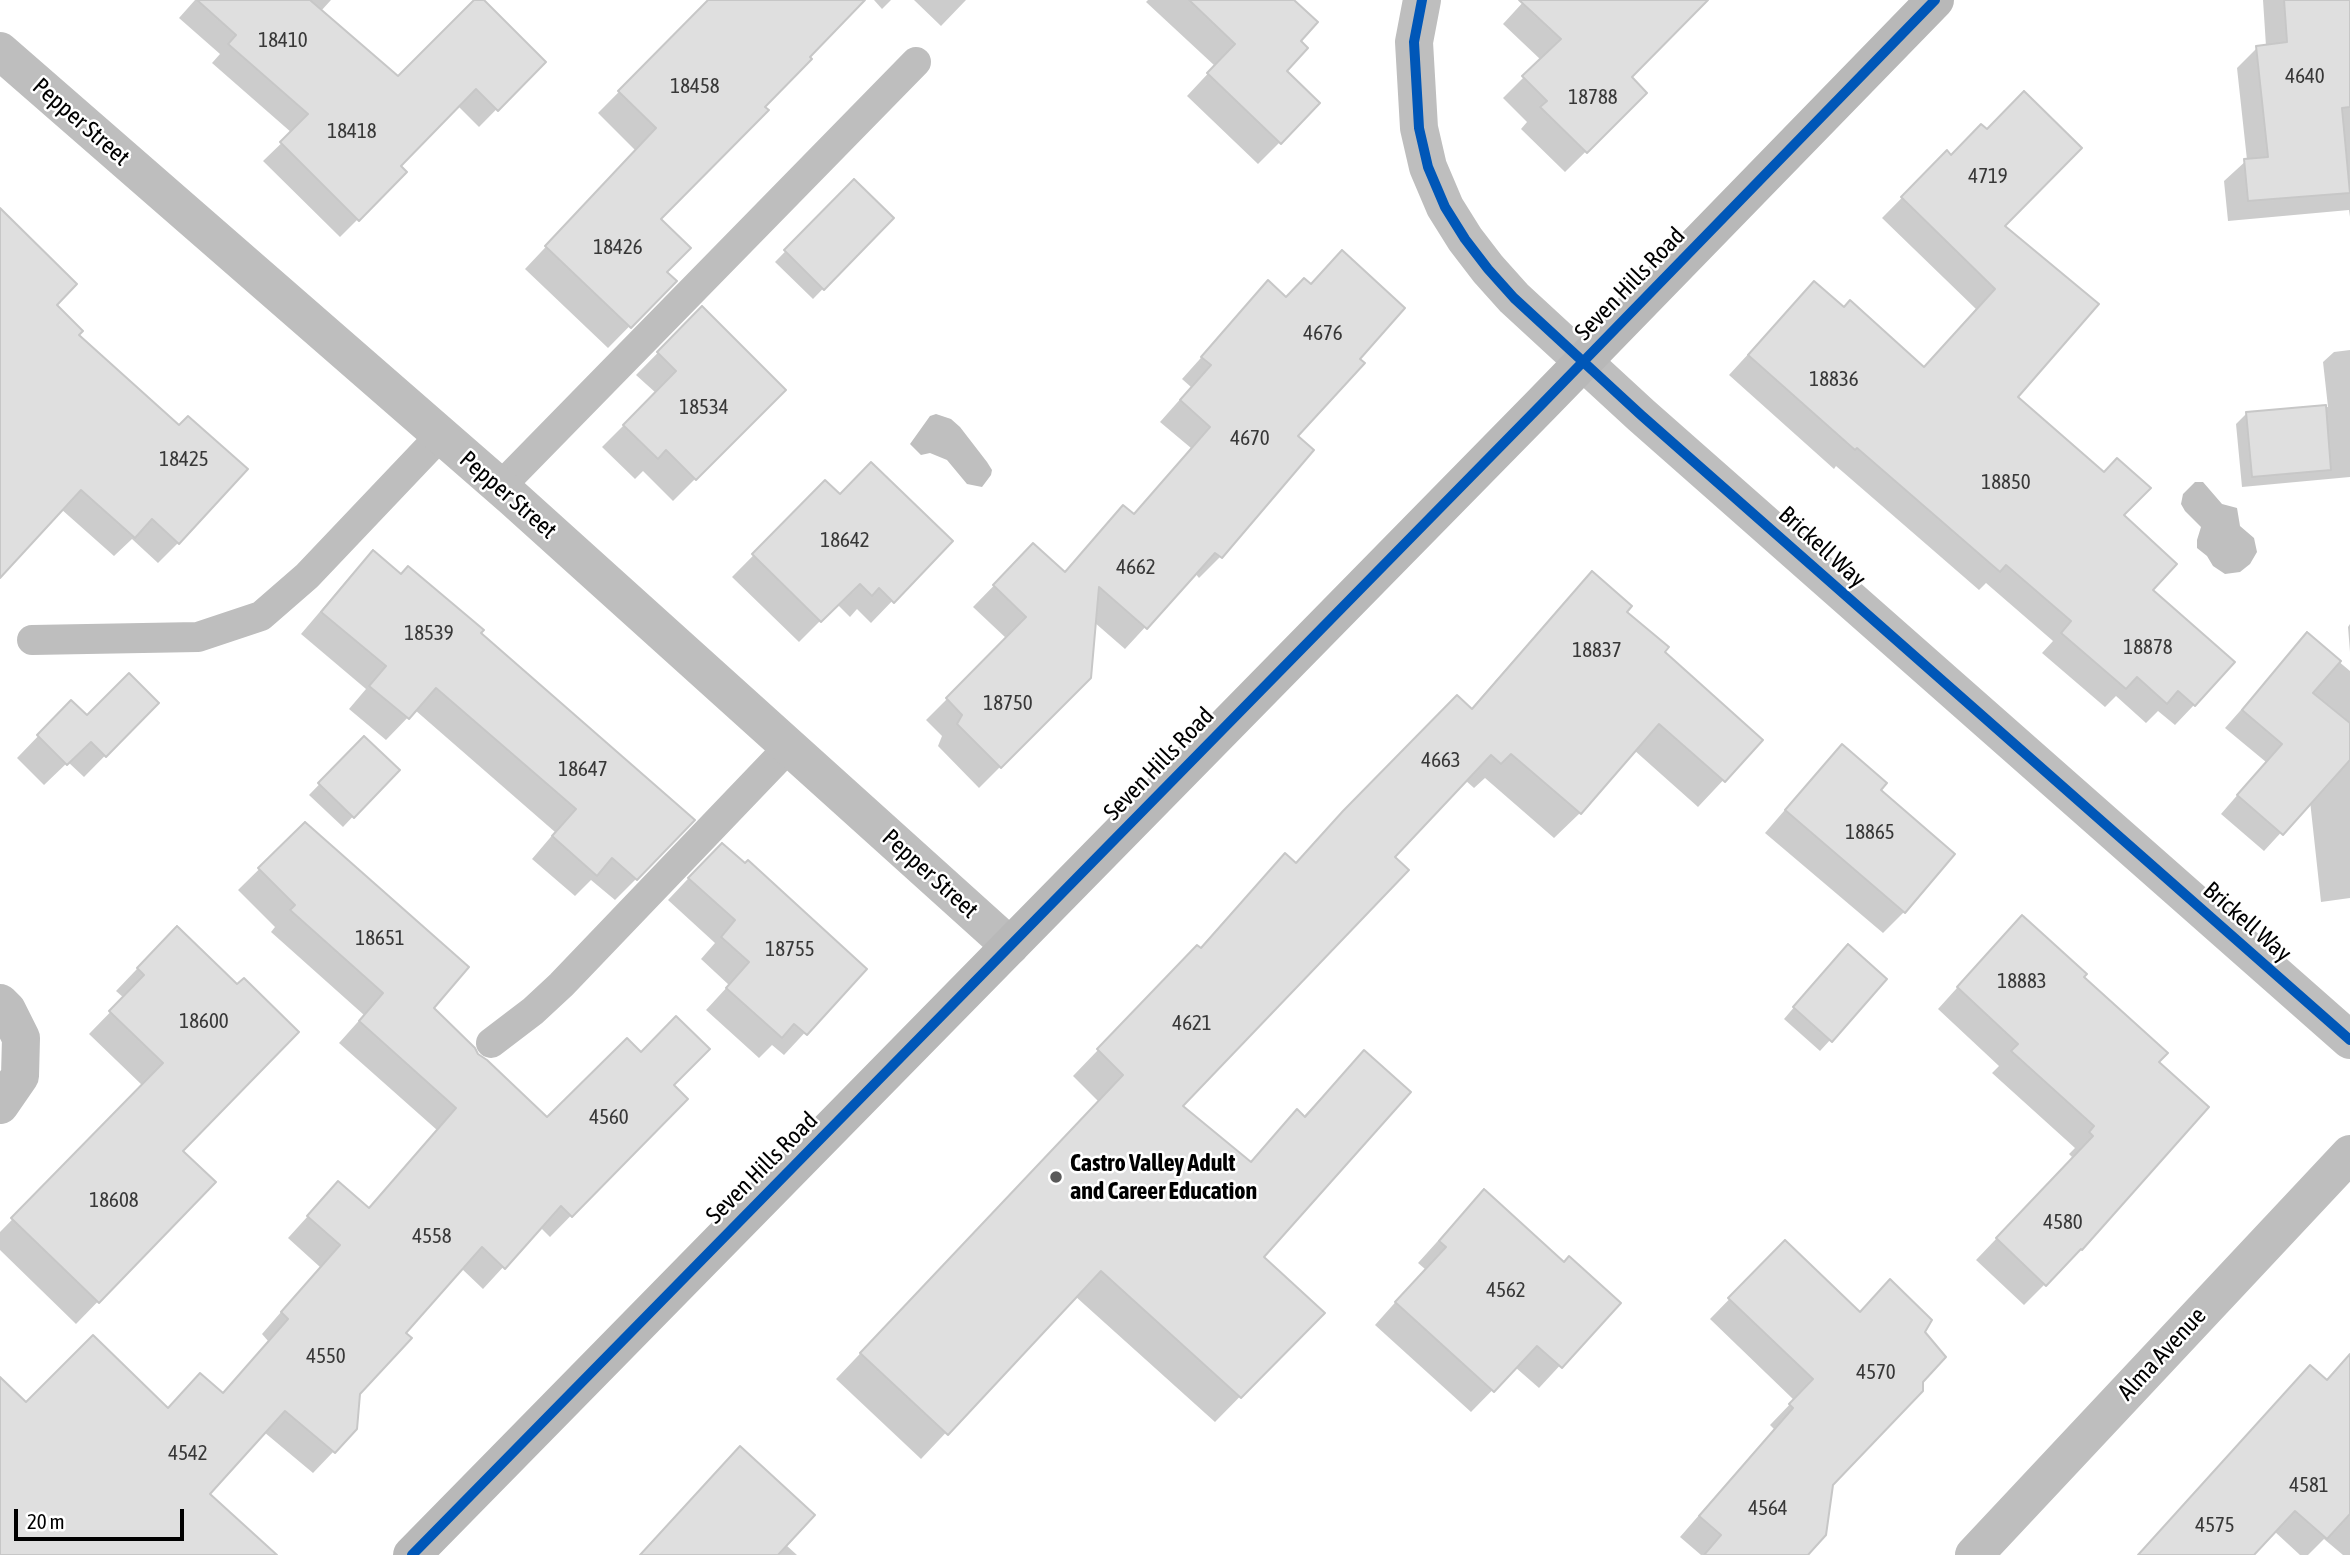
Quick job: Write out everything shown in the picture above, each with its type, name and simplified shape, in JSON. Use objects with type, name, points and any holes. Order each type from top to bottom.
[{"type":"street","name":"Brickell Way","points":[[1422,0],[1414,42],[1419,128],[1428,167],[1446,207],[1465,239],[1488,269],[1514,298],[1582,362],[2350,1040]]},
{"type":"street","name":"Seven Hills Road","points":[[412,1555],[1935,0]]},
{"type":"street","name":"Pepper Street","points":[[2,56],[500,487],[1010,946]]},
{"type":"street","points":[[0,1003],[7,1010],[21,1038],[20,1076],[0,1105]]},
{"type":"street","name":"Alma Avenue","points":[[1974,1555],[2350,1154]]},
{"type":"lane","points":[[500,487],[916,62]]},
{"type":"lane","points":[[32,640],[198,636],[261,616],[307,576],[441,435]]},
{"type":"lane","points":[[491,1043],[533,1011],[561,985],[789,747]]},
{"type":"shaded area","points":[[936,414],[951,419],[960,427],[987,462],[992,470],[991,475],[982,487],[967,484],[947,460],[930,453],[921,455],[910,444],[930,416]]},
{"type":"shaded area","points":[[2195,482],[2203,482],[2222,504],[2237,508],[2240,526],[2254,538],[2257,552],[2250,564],[2240,572],[2225,574],[2213,566],[2207,556],[2197,548],[2201,527],[2181,504],[2183,494]]},
{"type":"building","points":[[197,0],[310,0],[398,76],[474,0],[484,0],[546,62],[498,111],[476,89],[401,166],[407,172],[359,221],[280,142],[308,114],[228,44],[236,35]]},
{"type":"building","points":[[708,0],[865,0],[765,107],[769,110],[661,219],[691,248],[667,272],[677,281],[631,328],[545,246],[656,128],[618,91]]},
{"type":"building","points":[[1189,0],[1294,0],[1318,22],[1301,41],[1308,48],[1287,71],[1320,103],[1281,144],[1207,73],[1235,44]]},
{"type":"building","points":[[1519,0],[1708,0],[1632,77],[1647,93],[1587,153],[1540,107],[1547,101],[1522,76],[1561,39]]},
{"type":"building","points":[[2284,0],[2350,0],[2350,107],[2342,108],[2350,193],[2248,201],[2244,159],[2268,157],[2256,46],[2287,42]]},
{"type":"building","points":[[2024,91],[2082,148],[2005,226],[2099,304],[2018,397],[2104,472],[2117,458],[2151,488],[2124,515],[2177,564],[2153,590],[2235,662],[2195,706],[2178,691],[2167,704],[2137,677],[2126,689],[2061,633],[2071,621],[2006,565],[2000,572],[1857,448],[1855,450],[1748,355],[1814,281],[1844,307],[1850,300],[1924,367],[1995,289],[1901,197],[1947,150],[1951,155],[1981,124],[1987,129]]},
{"type":"building","points":[[854,179],[894,218],[824,290],[784,250]]},
{"type":"building","points":[[0,208],[77,284],[57,305],[83,331],[79,335],[179,425],[188,416],[248,469],[179,544],[152,519],[135,538],[81,490],[0,578]]},
{"type":"building","points":[[1342,250],[1405,308],[1360,359],[1365,363],[1298,436],[1314,450],[1222,558],[1215,553],[1147,629],[1099,587],[1091,678],[1001,768],[957,724],[962,715],[946,698],[1026,617],[993,585],[1033,543],[1065,572],[1123,505],[1134,514],[1210,427],[1180,400],[1211,365],[1201,357],[1268,280],[1286,297],[1304,278],[1311,284]]},
{"type":"building","points":[[702,306],[786,390],[696,480],[666,450],[658,459],[623,425],[676,371],[657,352]]},
{"type":"building","points":[[2326,405],[2331,470],[2252,477],[2246,412]]},
{"type":"building","points":[[871,462],[953,541],[894,603],[879,588],[872,596],[860,584],[821,622],[752,554],[825,480],[840,494]]},
{"type":"building","points":[[373,550],[401,574],[408,566],[484,630],[481,633],[695,820],[637,880],[612,858],[597,876],[552,836],[576,809],[436,688],[409,719],[369,686],[386,666],[321,612]]},
{"type":"building","points":[[1592,571],[1632,606],[1627,612],[1669,647],[1665,652],[1763,740],[1725,782],[1659,724],[1581,814],[1511,754],[1501,764],[1491,755],[1395,857],[1409,870],[1183,1106],[1251,1162],[1297,1109],[1305,1117],[1364,1050],[1411,1092],[1264,1257],[1325,1313],[1241,1398],[1101,1271],[948,1435],[860,1353],[1123,1075],[1097,1049],[1197,945],[1201,948],[1285,853],[1296,863],[1457,695],[1472,709]]},
{"type":"building","points":[[2307,632],[2341,661],[2313,693],[2350,723],[2350,760],[2283,835],[2237,795],[2282,744],[2242,710]]},
{"type":"building","points":[[129,673],[159,703],[106,757],[91,742],[67,765],[37,735],[71,700],[87,715]]},
{"type":"building","points":[[364,736],[400,770],[354,818],[318,783]]},
{"type":"building","points":[[1842,744],[1887,783],[1881,790],[1955,854],[1905,913],[1785,810]]},
{"type":"building","points":[[305,822],[469,967],[434,1008],[478,1054],[547,1117],[627,1038],[641,1052],[676,1016],[710,1049],[674,1085],[688,1099],[572,1217],[561,1206],[505,1269],[482,1247],[406,1333],[412,1338],[360,1394],[357,1429],[335,1453],[285,1411],[210,1494],[277,1555],[0,1555],[0,1377],[26,1402],[93,1335],[168,1408],[200,1373],[223,1393],[288,1319],[281,1312],[340,1245],[307,1216],[338,1181],[369,1208],[456,1108],[359,1021],[383,993],[290,910],[295,905],[258,868]]},
{"type":"building","points":[[722,843],[745,863],[748,860],[867,969],[807,1035],[794,1024],[782,1038],[726,988],[749,962],[721,937],[735,920],[688,878]]},
{"type":"building","points":[[2022,915],[2087,974],[2084,977],[2168,1053],[2159,1062],[2209,1107],[2082,1250],[2046,1286],[1996,1238],[2093,1136],[2089,1132],[2094,1126],[2011,1051],[2018,1044],[1957,987]]},
{"type":"building","points":[[177,926],[237,984],[244,978],[299,1032],[183,1151],[216,1182],[99,1303],[11,1218],[163,1063],[109,1011],[144,975],[137,968]]},
{"type":"building","points":[[1848,944],[1887,979],[1832,1042],[1793,1007]]},
{"type":"building","points":[[1484,1189],[1564,1262],[1569,1256],[1621,1303],[1562,1368],[1537,1346],[1494,1392],[1395,1302],[1446,1247],[1439,1241]]},
{"type":"building","points":[[1785,1240],[1860,1312],[1890,1279],[1932,1320],[1925,1332],[1946,1357],[1923,1382],[1923,1391],[1833,1485],[1826,1535],[1808,1555],[1704,1555],[1721,1535],[1699,1516],[1793,1408],[1789,1404],[1813,1379],[1728,1298]]},
{"type":"building","points":[[2350,1354],[2350,1514],[2327,1539],[2295,1511],[2254,1555],[2138,1555],[2310,1365],[2327,1380]]},
{"type":"building","points":[[740,1446],[815,1515],[778,1555],[640,1555]]},
{"type":"cycle path","points":[[1422,0],[1414,42],[1419,128],[1428,167],[1445,207],[1488,269],[1514,298],[1641,415],[2350,1040]]},
{"type":"cycle path","points":[[412,1555],[1935,0]]},
{"type":"place","name":"Castro Valley Adult and Career Education","points":[[1056,1177]]}]
